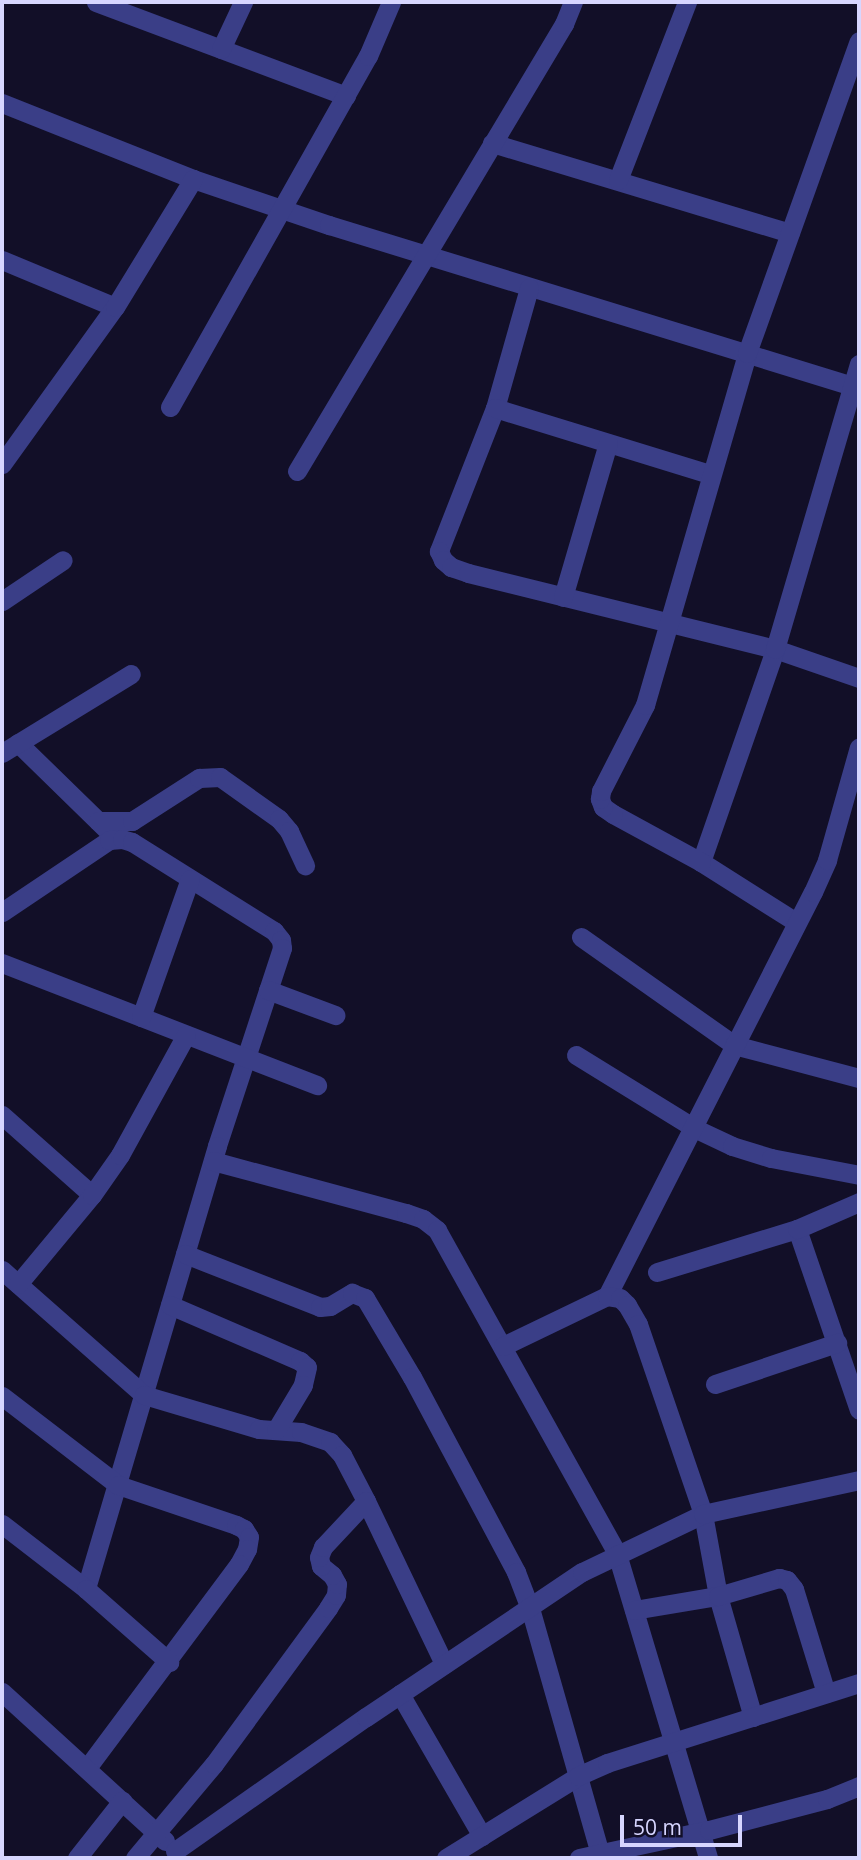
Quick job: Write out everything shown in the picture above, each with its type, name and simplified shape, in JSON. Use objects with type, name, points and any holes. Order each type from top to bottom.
[{"type":"street","points":[[96,2],[346,96]]},
{"type":"street","points":[[221,49],[243,2]]},
{"type":"street","points":[[170,407],[368,56],[391,2]]},
{"type":"street","points":[[298,471],[564,24],[573,2]]},
{"type":"street","points":[[618,180],[687,2]]},
{"type":"street","points":[[796,922],[701,862],[613,814],[603,807],[600,799],[601,791],[642,713],[709,474],[747,353],[859,41]]},
{"type":"street","points":[[2,103],[193,179],[282,209],[857,388]]},
{"type":"street","points":[[492,143],[790,233]]},
{"type":"street","points":[[2,464],[115,307],[193,179]]},
{"type":"street","points":[[2,260],[115,307]]},
{"type":"street","points":[[529,288],[495,408],[439,551],[443,560],[451,567],[468,573],[775,649],[859,678]]},
{"type":"street","points":[[701,862],[775,649],[857,388],[859,364]]},
{"type":"street","points":[[495,408],[709,474]]},
{"type":"street","points":[[564,597],[608,443]]},
{"type":"street","points":[[2,601],[63,560]]},
{"type":"street","points":[[86,1589],[244,1059],[282,948],[281,940],[274,932],[132,842],[116,838],[10,748],[131,674]]},
{"type":"street","points":[[607,1296],[827,860],[853,789],[859,747]]},
{"type":"street","points":[[98,821],[132,821],[199,778],[220,777],[279,819],[305,866]]},
{"type":"street","points":[[2,912],[116,838]]},
{"type":"street","points":[[141,1017],[190,879]]},
{"type":"street","points":[[581,937],[734,1045],[859,1078]]},
{"type":"street","points":[[2,963],[244,1059],[317,1085]]},
{"type":"street","points":[[268,990],[335,1015]]},
{"type":"street","points":[[18,1284],[92,1195],[134,1133],[186,1035]]},
{"type":"street","points":[[576,1055],[694,1128],[749,1152],[859,1175]]},
{"type":"street","points":[[2,1115],[92,1195]]},
{"type":"street","points":[[213,1161],[423,1219],[437,1230],[452,1252],[617,1554],[708,1858]]},
{"type":"street","points":[[657,1272],[797,1229],[859,1202]]},
{"type":"street","points":[[797,1229],[859,1410]]},
{"type":"street","points":[[185,1254],[320,1307],[330,1306],[352,1293],[365,1298],[432,1413],[516,1572],[530,1608],[600,1855]]},
{"type":"street","points":[[2,1270],[144,1395],[259,1429],[302,1432],[330,1442],[342,1455],[366,1501],[444,1664]]},
{"type":"street","points":[[503,1346],[607,1296],[620,1298],[627,1305],[638,1324],[704,1514],[718,1596],[753,1717]]},
{"type":"street","points":[[170,1305],[300,1361],[307,1367],[303,1385],[276,1430]]},
{"type":"street","points":[[715,1384],[837,1343]]},
{"type":"street","points":[[2,1396],[118,1485],[236,1525],[244,1529],[249,1537],[247,1549],[239,1564],[169,1662],[87,1768]]},
{"type":"street","points":[[2,1692],[179,1854],[400,1694],[582,1572],[704,1514],[859,1480]]},
{"type":"street","points":[[135,1858],[214,1764],[328,1608],[336,1595],[337,1584],[332,1575],[321,1566],[319,1557],[323,1547],[366,1501]]},
{"type":"street","points":[[2,1524],[86,1589],[169,1662]]},
{"type":"street","points":[[634,1610],[718,1596],[779,1578],[787,1580],[794,1589],[827,1693]]},
{"type":"street","points":[[446,1858],[578,1776],[672,1742],[859,1683]]},
{"type":"street","points":[[400,1694],[482,1836]]},
{"type":"street","points":[[579,1858],[701,1832],[827,1799],[859,1786]]},
{"type":"street","points":[[78,1858],[122,1801]]}]
